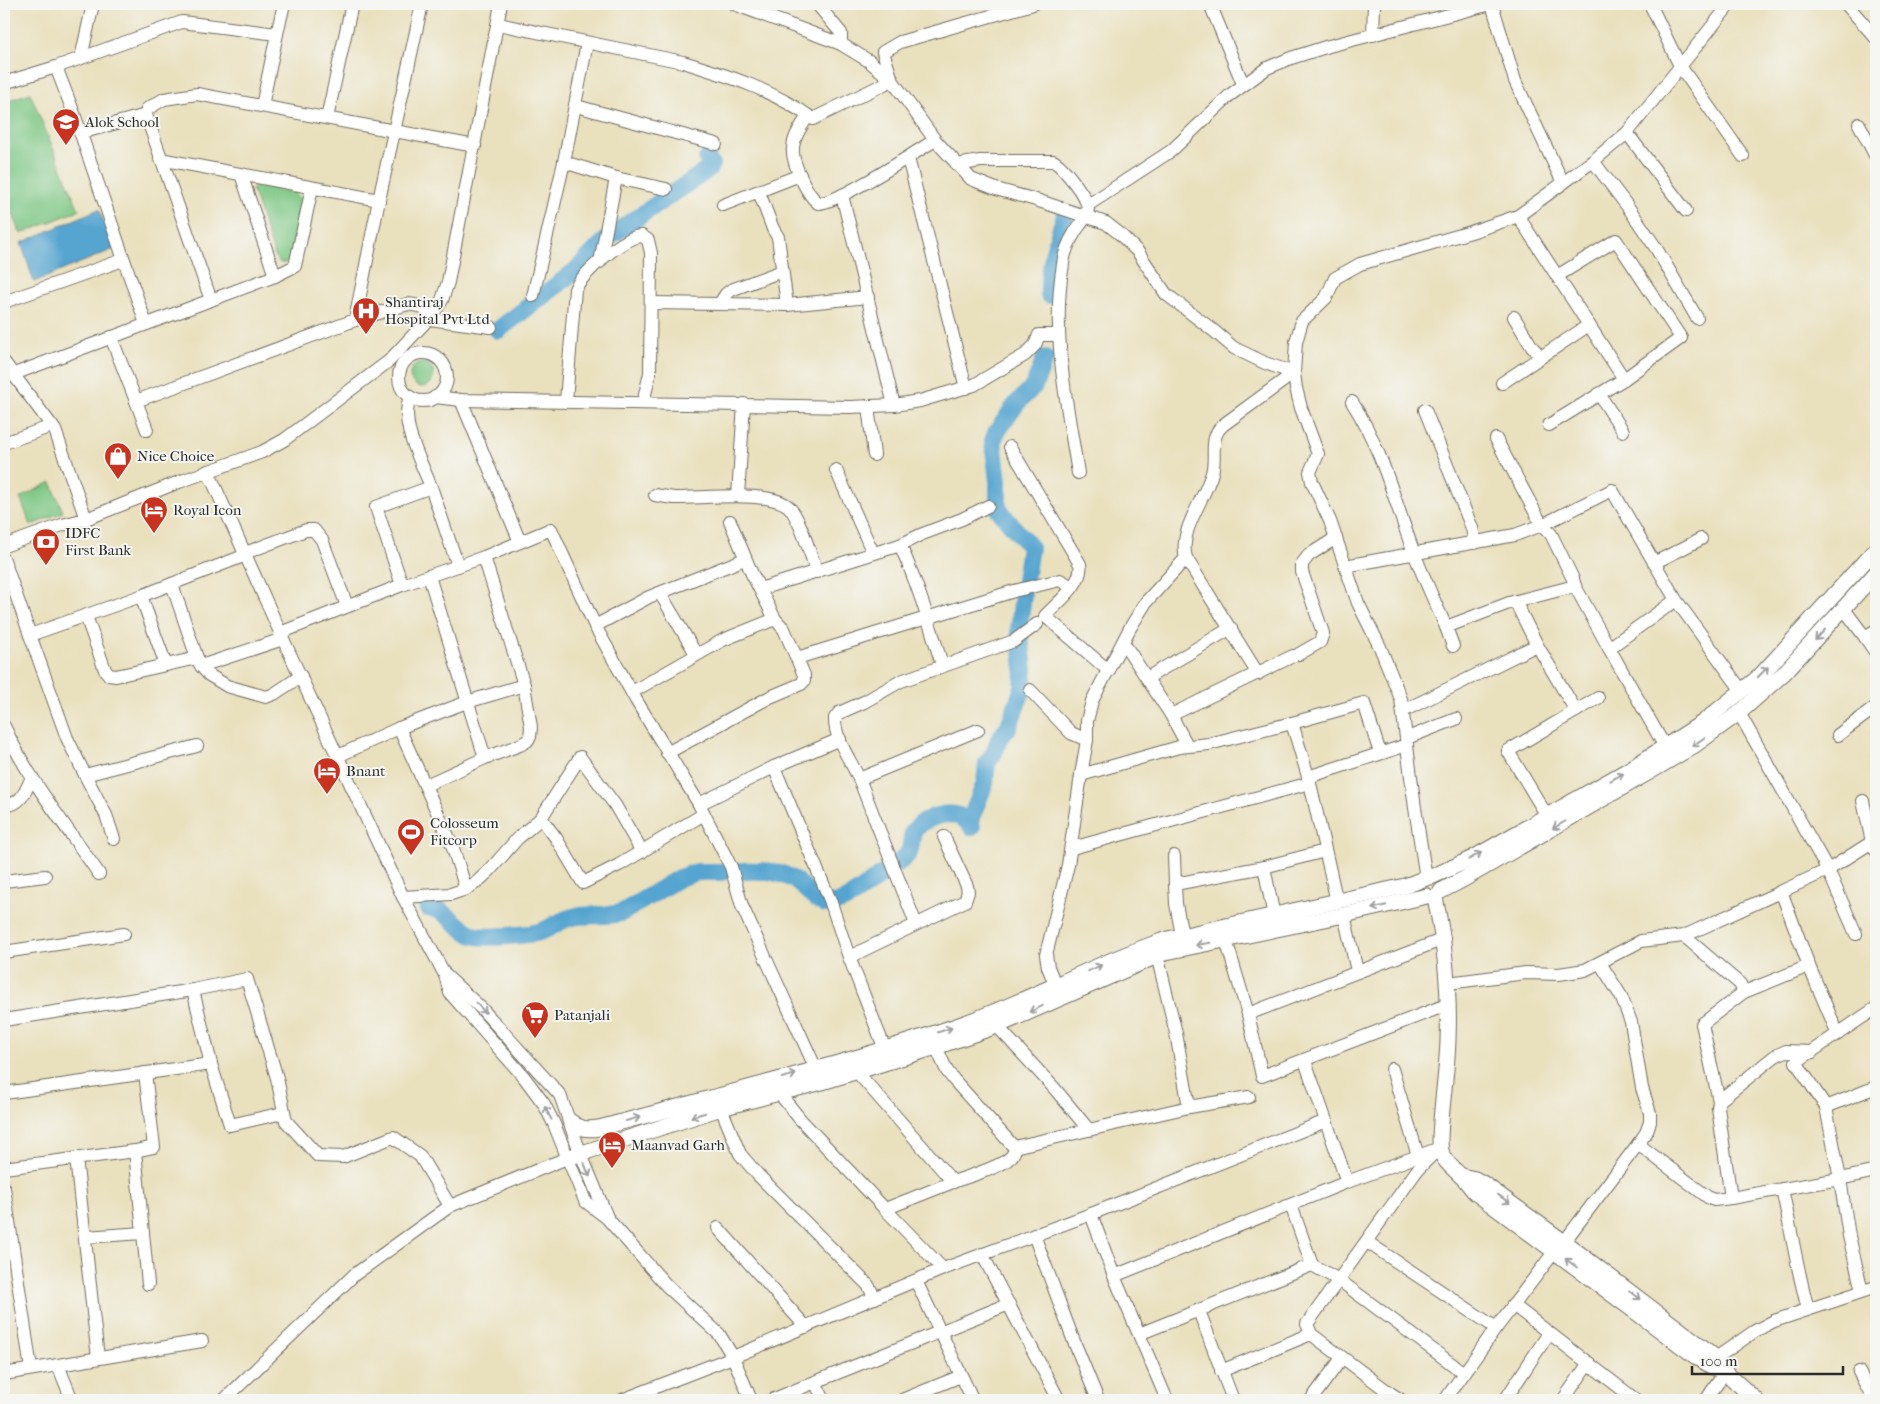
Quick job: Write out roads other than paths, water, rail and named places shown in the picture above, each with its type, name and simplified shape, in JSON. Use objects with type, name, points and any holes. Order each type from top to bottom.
[{"type":"street","points":[[262,106],[284,4]]},
{"type":"street","points":[[326,118],[352,4]]},
{"type":"street","points":[[356,320],[378,200],[422,4]]},
{"type":"street","points":[[4,554],[59,533],[86,519],[274,447],[395,363],[420,353],[428,353],[442,362],[447,377],[441,392],[435,397],[423,401],[410,397],[401,388],[395,363],[442,300],[448,282],[502,4]]},
{"type":"street","points":[[734,4],[841,44],[869,61],[892,80],[935,140],[957,165],[977,182],[1087,211],[1120,234],[1138,252],[1166,294],[1234,348],[1265,363],[1294,373]]},
{"type":"street","points":[[817,4],[841,33],[841,44]]},
{"type":"street","points":[[892,80],[883,52],[900,42],[1033,4]]},
{"type":"street","points":[[1210,4],[1243,84]]},
{"type":"street","points":[[1373,35],[1374,4]]},
{"type":"street","points":[[1078,473],[1058,335],[1064,259],[1070,241],[1087,211],[1171,152],[1243,84],[1267,68],[1291,58],[1492,4],[1515,81],[1564,183]]},
{"type":"street","points":[[1650,4],[1680,66],[1743,156]]},
{"type":"street","points":[[1429,878],[1415,808],[1401,699],[1358,602],[1336,538],[1310,477],[1318,454],[1301,408],[1294,373],[1296,342],[1302,321],[1326,298],[1335,278],[1360,264],[1471,232],[1518,216],[1564,183],[1627,133],[1730,4]]},
{"type":"street","points":[[1846,4],[1876,38]]},
{"type":"street","points":[[81,58],[89,6]]},
{"type":"street","points":[[5,81],[56,67],[182,22],[277,34]]},
{"type":"street","points":[[498,24],[683,62],[748,83],[771,93],[812,119],[892,80]]},
{"type":"street","points":[[533,296],[576,106],[587,43]]},
{"type":"street","points":[[56,67],[146,324]]},
{"type":"street","points":[[211,300],[146,115],[147,109],[164,99],[197,94],[475,146]]},
{"type":"street","points":[[576,106],[716,144]]},
{"type":"street","points":[[80,133],[146,115]]},
{"type":"street","points":[[808,116],[793,146],[794,158],[811,196],[818,203],[830,201],[842,195],[908,158],[935,140]]},
{"type":"street","points":[[1859,124],[1876,157]]},
{"type":"street","points":[[1627,133],[1686,211]]},
{"type":"street","points":[[908,158],[966,388]]},
{"type":"street","points":[[160,159],[378,200]]},
{"type":"street","points":[[957,165],[980,161],[1053,161],[1062,166],[1087,211]]},
{"type":"street","points":[[1593,161],[1628,206],[1656,248],[1697,318]]},
{"type":"street","points":[[564,162],[616,178],[666,188]]},
{"type":"street","points":[[241,174],[275,276]]},
{"type":"street","points":[[723,205],[800,175]]},
{"type":"street","points":[[600,262],[616,178]]},
{"type":"street","points":[[14,374],[292,268],[297,262],[312,188]]},
{"type":"street","points":[[759,192],[778,237],[787,305]]},
{"type":"street","points":[[842,195],[894,405]]},
{"type":"street","points":[[1518,216],[1624,379]]},
{"type":"street","points":[[566,401],[575,289],[580,280],[625,240],[637,236],[645,237],[651,248],[650,374],[643,403]]},
{"type":"street","points":[[1550,424],[1624,379],[1681,338],[1616,240],[1557,276]]},
{"type":"street","points":[[4,302],[123,260]]},
{"type":"street","points":[[720,303],[726,294],[732,290],[782,271]]},
{"type":"street","points":[[651,303],[787,305],[868,297]]},
{"type":"street","points":[[136,401],[356,320],[408,304],[419,306],[431,316],[491,327]]},
{"type":"street","points":[[1514,316],[1532,347],[1542,357]]},
{"type":"street","points":[[1502,383],[1589,325]]},
{"type":"street","points":[[435,397],[461,400],[894,405],[920,401],[966,388],[1025,355],[1035,345],[1039,335],[1058,335]]},
{"type":"street","points":[[111,337],[147,430]]},
{"type":"street","points":[[4,362],[52,426],[86,519]]},
{"type":"street","points":[[1258,674],[1186,558],[1185,537],[1211,475],[1214,460],[1213,440],[1215,433],[1223,425],[1294,373]]},
{"type":"street","points":[[1599,394],[1623,431]]},
{"type":"street","points":[[410,397],[406,411],[407,424],[458,566]]},
{"type":"street","points":[[461,400],[520,542]]},
{"type":"street","points":[[1352,402],[1362,418],[1384,468],[1414,554],[1453,646]]},
{"type":"street","points":[[738,496],[744,404]]},
{"type":"street","points":[[868,406],[874,455]]},
{"type":"street","points":[[1425,410],[1472,528],[1475,543]]},
{"type":"street","points":[[4,443],[52,426]]},
{"type":"street","points":[[1496,438],[1542,526],[1551,534],[1575,586],[1665,747]]},
{"type":"street","points":[[1010,447],[1080,564],[1080,572],[1072,587],[1045,616],[1109,671]]},
{"type":"street","points":[[836,470],[873,553]]},
{"type":"street","points":[[208,471],[403,897],[445,975],[482,1009],[560,1095],[570,1121],[573,1155]]},
{"type":"street","points":[[402,586],[376,507],[431,487]]},
{"type":"street","points":[[1345,566],[1515,535],[1542,526],[1612,490],[1676,600],[1742,691]]},
{"type":"street","points":[[655,496],[673,498],[738,496],[771,499],[786,505],[794,515],[817,572]]},
{"type":"street","points":[[760,589],[900,545],[920,535],[962,520],[988,506]]},
{"type":"street","points":[[4,546],[62,525],[86,519]]},
{"type":"street","points":[[668,753],[770,697],[802,684],[805,678],[784,629],[775,619],[745,559],[730,521]]},
{"type":"street","points":[[86,616],[105,670],[109,675],[116,676],[166,665],[199,662],[282,636],[347,606],[484,557],[551,528],[595,626],[702,809],[731,867],[742,906],[816,1068]]},
{"type":"street","points":[[30,635],[141,596],[306,530],[314,530],[322,540],[347,606]]},
{"type":"street","points":[[1171,715],[1320,642],[1323,633],[1302,572],[1302,564],[1309,555],[1336,538]]},
{"type":"street","points":[[1654,563],[1701,539]]},
{"type":"street","points":[[900,545],[911,570],[942,666]]},
{"type":"street","points":[[224,1400],[354,1275],[450,1206],[573,1155],[720,1108],[857,1072],[887,1055],[963,1024],[1012,1005],[1058,992],[1157,955],[1226,940],[1340,909],[1429,878],[1473,858],[1665,747],[1702,723],[1742,691],[1771,664],[1876,549]]},
{"type":"street","points":[[426,785],[484,758],[520,745],[530,737],[532,732],[524,685],[484,557]]},
{"type":"street","points":[[1058,992],[1048,967],[1046,955],[1059,909],[1072,848],[1076,804],[1088,740],[1088,712],[1123,642],[1146,602],[1186,558]]},
{"type":"street","points":[[595,626],[637,603],[745,559]]},
{"type":"street","points":[[4,560],[67,738],[106,814],[114,839]]},
{"type":"street","points":[[570,1121],[587,1130],[599,1128],[816,1068],[936,1047],[997,1026],[1141,948],[1182,935],[1274,916],[1340,909],[1434,895],[1464,880],[1695,745],[1739,713],[1784,674],[1876,573]]},
{"type":"street","points":[[429,576],[484,758]]},
{"type":"street","points":[[797,658],[1014,591],[1057,580],[1063,581],[1072,587]]},
{"type":"street","points":[[172,584],[199,662],[209,675],[227,686],[266,697],[274,694],[301,676]]},
{"type":"street","points":[[1446,628],[1515,601],[1575,586]]},
{"type":"street","points":[[660,593],[696,654]]},
{"type":"street","points":[[141,596],[166,665]]},
{"type":"street","points":[[1610,648],[1676,600]]},
{"type":"street","points":[[1515,601],[1537,645],[1576,711]]},
{"type":"street","points":[[1844,609],[1876,653]]},
{"type":"street","points":[[632,692],[696,654],[735,634],[775,619]]},
{"type":"street","points":[[916,924],[859,779],[840,740],[835,723],[837,715],[901,681],[1019,639],[1037,624]]},
{"type":"street","points":[[1147,678],[1231,628]]},
{"type":"street","points":[[1865,637],[1876,630]]},
{"type":"street","points":[[1123,642],[1171,715],[1187,746]]},
{"type":"street","points":[[1403,711],[1537,645]]},
{"type":"street","points":[[338,756],[399,728],[467,702],[524,685]]},
{"type":"street","points":[[1030,690],[1071,733],[1088,740]]},
{"type":"street","points":[[1547,816],[1508,751],[1598,698]]},
{"type":"street","points":[[1081,775],[1187,746],[1209,744],[1292,724],[1364,702],[1380,753]]},
{"type":"street","points":[[1838,735],[1876,707]]},
{"type":"street","points":[[1739,713],[1828,870],[1856,934]]},
{"type":"street","points":[[1072,848],[1309,780],[1407,742],[1456,719]]},
{"type":"street","points":[[1292,724],[1309,780],[1325,851],[1357,971]]},
{"type":"street","points":[[4,726],[13,746],[32,777],[99,874]]},
{"type":"street","points":[[399,728],[452,845],[466,889]]},
{"type":"street","points":[[859,779],[978,730]]},
{"type":"street","points":[[541,818],[556,838],[583,883],[642,852],[702,809],[774,767],[840,740]]},
{"type":"street","points":[[85,775],[197,746]]},
{"type":"street","points":[[403,897],[446,895],[466,889],[484,877],[517,839],[541,818],[580,757],[616,805],[642,852]]},
{"type":"street","points":[[774,767],[832,905],[849,957],[887,1055]]},
{"type":"street","points":[[4,805],[14,804],[20,799],[32,777]]},
{"type":"street","points":[[1448,983],[1526,973],[1574,972],[1600,963],[1641,941],[1684,936],[1828,870],[1874,846],[1863,801]]},
{"type":"street","points":[[849,957],[961,904],[967,897],[967,886],[944,837]]},
{"type":"street","points":[[1175,884],[1264,867],[1325,851]]},
{"type":"street","points":[[1174,856],[1175,884],[1182,935]]},
{"type":"street","points":[[1264,867],[1274,916]]},
{"type":"street","points":[[4,881],[45,876]]},
{"type":"street","points":[[1429,878],[1435,878],[1441,883],[1434,895],[1444,939],[1448,983],[1446,1074],[1440,1126],[1440,1148],[1447,1164],[1477,1194],[1560,1246],[1716,1358],[1725,1372],[1756,1400]]},
{"type":"street","points":[[1781,892],[1809,966],[1838,1034]]},
{"type":"street","points":[[4,952],[124,934]]},
{"type":"street","points":[[1684,936],[1740,984],[1744,992]]},
{"type":"street","points":[[1248,1014],[1444,939]]},
{"type":"street","points":[[1226,940],[1248,1014],[1262,1076],[1449,1004]]},
{"type":"street","points":[[1157,955],[1176,1033],[1189,1107]]},
{"type":"street","points":[[1445,1400],[1513,1305],[1638,1144],[1646,1133],[1650,1122],[1650,1112],[1642,1088],[1631,1022],[1621,996],[1600,963]]},
{"type":"street","points":[[1731,1198],[1718,1108],[1719,1101],[1702,1024],[1744,992],[1809,966]]},
{"type":"street","points":[[445,975],[447,988],[453,999],[524,1077],[544,1104],[607,1218],[667,1286],[718,1334],[733,1357],[752,1400]]},
{"type":"street","points":[[4,1020],[193,990],[247,979],[277,1078],[286,1121],[318,1156],[343,1157],[393,1137],[420,1156],[450,1206]]},
{"type":"street","points":[[193,990],[211,1064],[230,1125],[283,1112]]},
{"type":"street","points":[[1862,1291],[1849,1236],[1826,1107],[1796,1062],[1876,1008]]},
{"type":"street","points":[[997,1026],[1055,1089],[1089,1130]]},
{"type":"street","points":[[885,1209],[1004,1162],[1013,1155],[1014,1147],[954,1080],[947,1071],[936,1047]]},
{"type":"street","points":[[1719,1101],[1775,1056],[1786,1051],[1812,1052]]},
{"type":"street","points":[[1305,1061],[1347,1182]]},
{"type":"street","points":[[4,1093],[211,1064]]},
{"type":"street","points":[[1392,1069],[1418,1156]]},
{"type":"street","points":[[857,1072],[953,1182]]},
{"type":"street","points":[[4,1168],[154,1147],[145,1073]]},
{"type":"street","points":[[1826,1107],[1876,1087]]},
{"type":"street","points":[[779,1093],[800,1119],[943,1269]]},
{"type":"street","points":[[1014,1147],[1189,1107],[1249,1097]]},
{"type":"street","points":[[720,1108],[740,1154],[868,1285],[875,1298]]},
{"type":"street","points":[[622,1400],[733,1357],[943,1269],[1091,1214],[1326,1121]]},
{"type":"street","points":[[1638,1144],[1714,1200],[1840,1179],[1876,1171]]},
{"type":"street","points":[[1114,1276],[1347,1182],[1440,1148]]},
{"type":"street","points":[[1392,1398],[1311,1334],[1307,1327],[1308,1321],[1418,1169],[1440,1148]]},
{"type":"street","points":[[135,1151],[148,1284]]},
{"type":"street","points":[[76,1158],[98,1358]]},
{"type":"street","points":[[4,1188],[31,1369]]},
{"type":"street","points":[[1782,1189],[1795,1248],[1798,1272],[1808,1309]]},
{"type":"street","points":[[1291,1205],[1312,1264],[1339,1280],[1464,1373]]},
{"type":"street","points":[[1091,1214],[1114,1276],[1167,1400]]},
{"type":"street","points":[[718,1228],[806,1327]]},
{"type":"street","points":[[86,1237],[144,1233]]},
{"type":"street","points":[[1034,1235],[1098,1400]]},
{"type":"street","points":[[1367,1242],[1496,1328]]},
{"type":"street","points":[[1560,1246],[1699,1359],[1725,1372]]},
{"type":"street","points":[[982,1254],[1060,1400]]},
{"type":"street","points":[[1139,1334],[1312,1264]]},
{"type":"street","points":[[916,1281],[973,1400]]},
{"type":"street","points":[[1716,1358],[1765,1325],[1876,1287]]},
{"type":"street","points":[[772,1400],[1009,1304]]},
{"type":"street","points":[[1513,1305],[1589,1363],[1629,1398]]},
{"type":"street","points":[[1198,1311],[1233,1400]]},
{"type":"street","points":[[1505,1400],[1549,1333]]},
{"type":"street","points":[[1222,1371],[1311,1334]]},
{"type":"street","points":[[4,1374],[202,1341]]},
{"type":"street","points":[[1311,1400],[1342,1358]]},
{"type":"street","points":[[1563,1400],[1589,1363]]},
{"type":"street","points":[[58,1365],[72,1400]]},
{"type":"street","points":[[1706,1400],[1725,1372]]},
{"type":"street","points":[[1858,1372],[1874,1400]]},
{"type":"street","points":[[902,1400],[961,1376]]},
{"type":"street","points":[[815,1382],[824,1400]]},
{"type":"water","points":[[99,209],[114,249],[34,282],[21,243]]},
{"type":"waterway","points":[[498,330],[574,272],[610,236],[709,169],[711,164],[707,159]]},
{"type":"waterway","points":[[1049,295],[1051,265],[1065,216]]},
{"type":"waterway","points":[[1025,580],[1030,547],[998,509],[998,481],[993,441],[996,433],[1017,403],[1034,386],[1045,358]]},
{"type":"waterway","points":[[969,823],[985,783],[987,763],[994,753],[999,739],[1008,728],[1023,688],[1024,668],[1019,629],[1023,595]]},
{"type":"waterway","points":[[741,871],[765,871],[781,874],[802,886],[817,900],[831,904],[849,898],[903,859],[910,849],[914,830],[920,824],[935,816],[951,815],[959,816],[972,827]]},
{"type":"waterway","points":[[428,908],[441,911],[464,930],[477,936],[529,934],[542,931],[573,917],[617,914],[679,878],[697,872],[722,872]]},
{"type":"place","name":"Alok School","points":[[66,146]]},
{"type":"place","name":"Shantiraj Hospital Pvt Ltd","points":[[366,335]]},
{"type":"place","name":"Nice Choice","points":[[118,480]]},
{"type":"place","name":"Royal Icon","points":[[154,534]]},
{"type":"place","name":"IDFC First Bank","points":[[46,566]]},
{"type":"place","name":"Bnant","points":[[327,795]]},
{"type":"place","name":"Colosseum Fitcorp","points":[[411,856]]},
{"type":"place","name":"Patanjali","points":[[535,1039]]},
{"type":"place","name":"Maanvad Garh","points":[[612,1169]]}]
